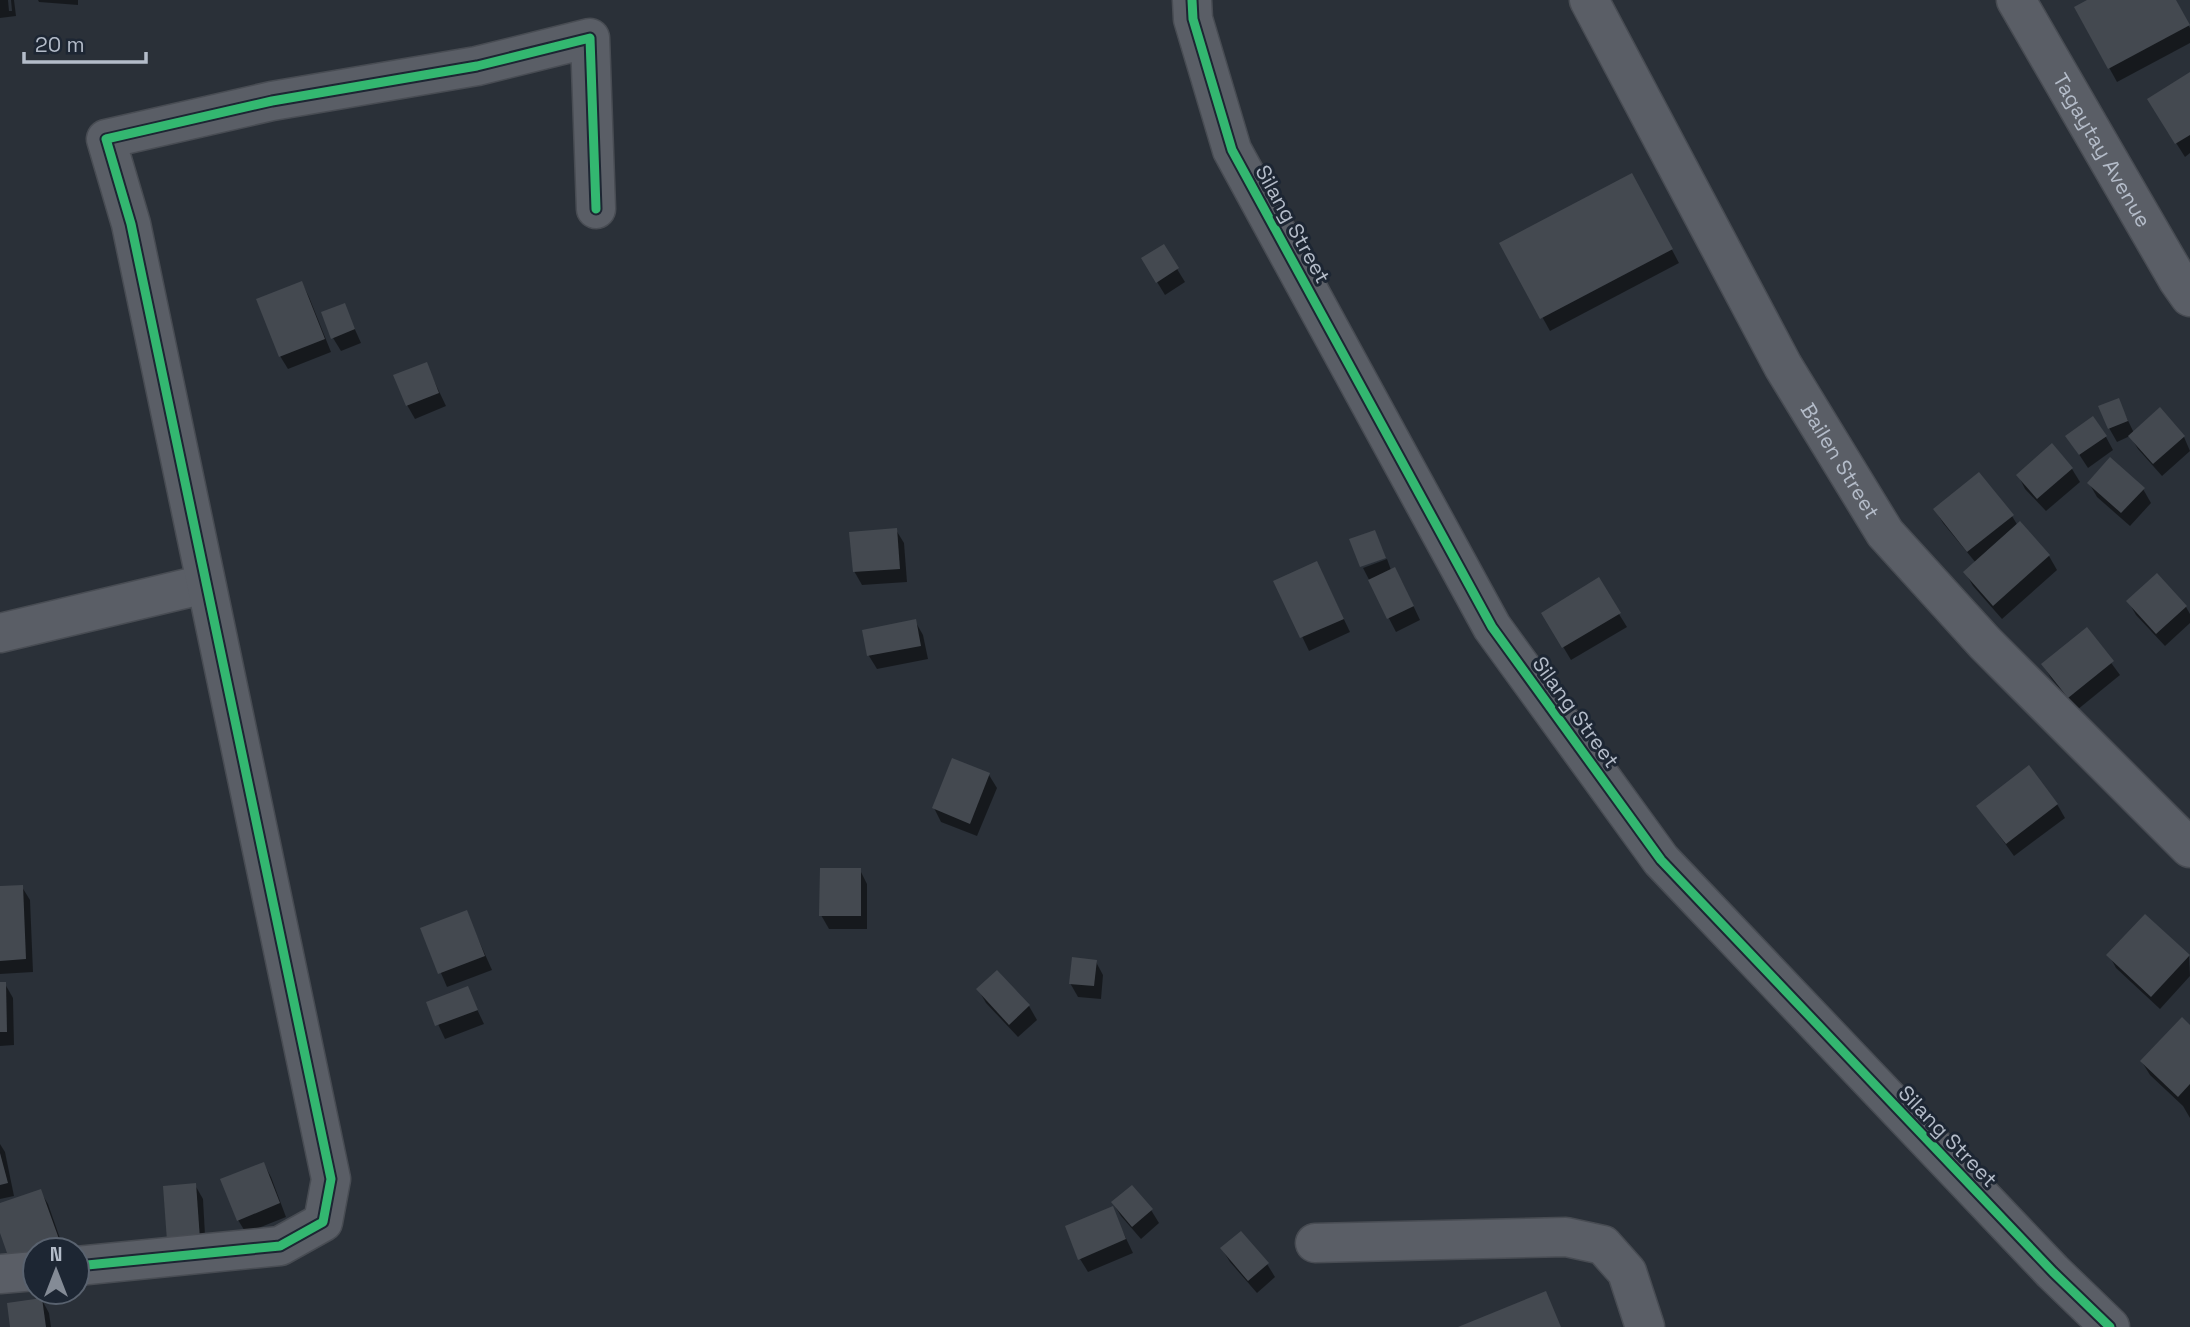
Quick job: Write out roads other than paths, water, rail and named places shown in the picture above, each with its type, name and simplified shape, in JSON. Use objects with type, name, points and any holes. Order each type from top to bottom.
[{"type":"street","name":"Silang Street","points":[[1192,0],[1193,19],[1232,150],[1492,627],[1661,860],[2053,1272],[2110,1327]]},
{"type":"street","name":"Bailen Street","points":[[1589,0],[1783,366],[1885,533],[1985,643],[2190,848]]},
{"type":"street","name":"Tagaytay Avenue","points":[[2016,0],[2178,281],[2190,297]]},
{"type":"street","points":[[91,1265],[280,1245],[323,1222],[331,1179],[131,224],[106,139],[272,101],[477,66],[590,38],[596,209]]},
{"type":"street","points":[[0,633],[205,583]]},
{"type":"street","points":[[1315,1243],[1566,1237],[1603,1245],[1627,1272],[1645,1327]]},
{"type":"street","points":[[0,1274],[21,1272]]}]
